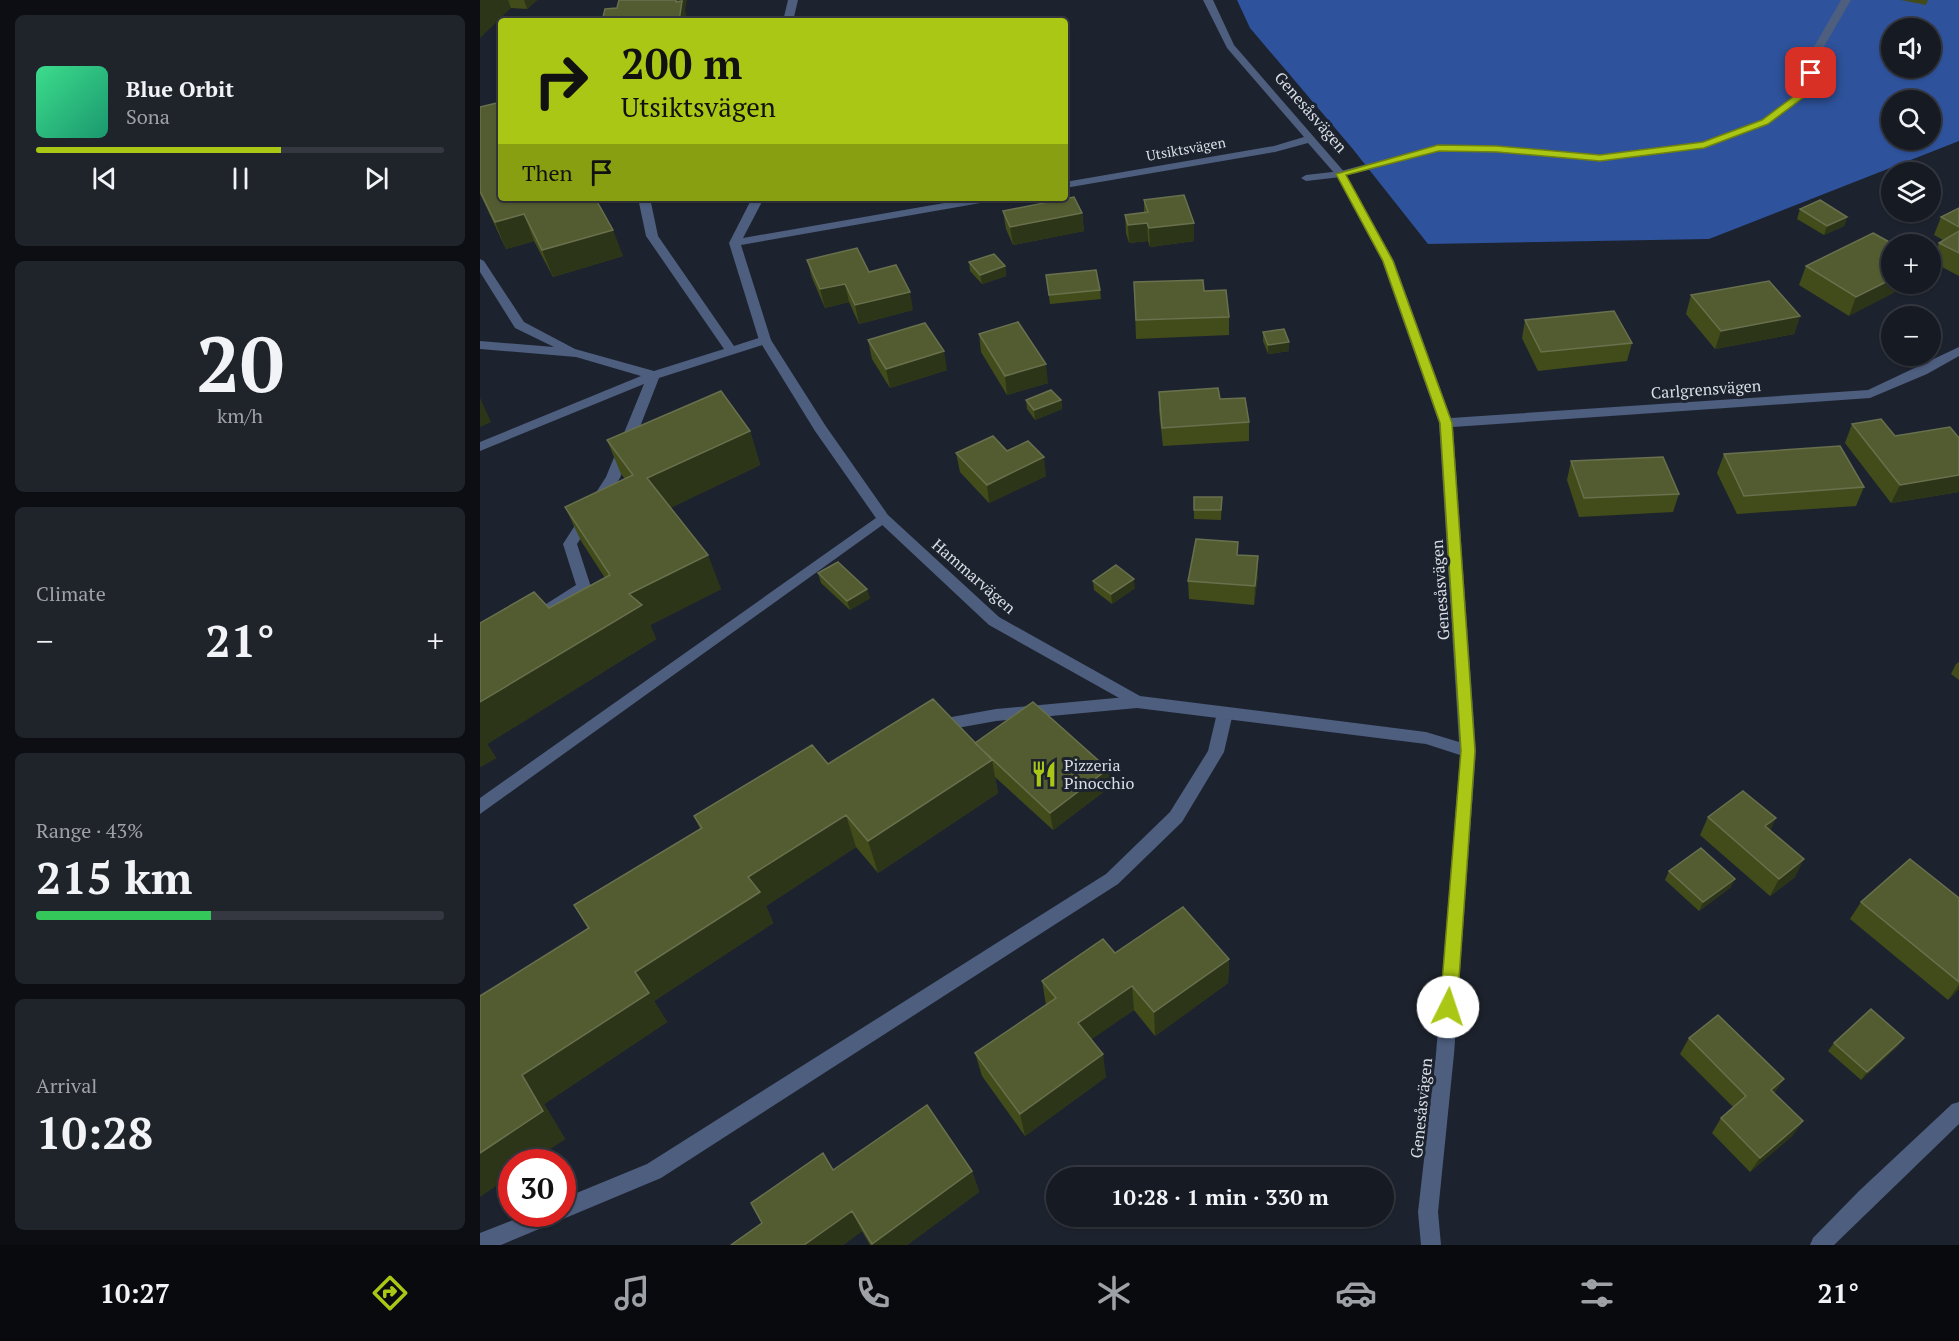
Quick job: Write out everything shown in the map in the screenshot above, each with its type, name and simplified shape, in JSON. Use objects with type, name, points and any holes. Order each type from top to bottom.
[{"type":"street","points":[[789,18],[793,0]]},
{"type":"street","name":"Genesåsvägen","points":[[1208,0],[1230,46],[1341,174],[1388,261],[1446,423],[1468,751],[1445,1054],[1428,1212],[1431,1245]]},
{"type":"street","points":[[1306,178],[1341,174],[1438,148],[1497,149],[1600,158],[1704,145],[1765,122],[1809,89],[1813,57],[1846,0]]},
{"type":"street","name":"Utsiktsvägen","points":[[1068,184],[1275,149],[1310,140]]},
{"type":"street","points":[[645,201],[652,236],[731,350]]},
{"type":"street","points":[[735,243],[756,201]]},
{"type":"street","points":[[735,243],[975,201]]},
{"type":"street","name":"Hammarvägen","points":[[735,243],[765,340],[820,428],[883,518],[994,621],[1137,702],[1426,738],[1468,751]]},
{"type":"street","points":[[480,263],[519,325],[577,353],[654,375]]},
{"type":"street","points":[[480,447],[654,375],[765,340]]},
{"type":"street","points":[[480,345],[577,353]]},
{"type":"street","name":"Carlgrensvägen","points":[[1446,423],[1870,394],[1923,371],[1959,351]]},
{"type":"street","points":[[537,617],[584,586],[570,544],[613,478],[654,375]]},
{"type":"street","points":[[480,807],[883,518]]},
{"type":"street","points":[[920,729],[996,715],[1137,702]]},
{"type":"street","points":[[576,1203],[654,1172],[1112,879],[1176,817],[1216,752],[1225,713]]},
{"type":"street","points":[[1820,1245],[1866,1198],[1959,1111]]},
{"type":"street","points":[[480,1243],[520,1227]]},
{"type":"shaded area","points":[[1237,0],[1959,0],[1959,141],[1941,148],[1941,90],[1881,90],[1881,150],[1936,150],[1905,162],[1881,162],[1881,172],[1709,239],[1428,244],[1352,148],[1250,28]]},
{"type":"building","points":[[619,0],[682,1],[679,18],[603,18],[605,9],[617,8]]},
{"type":"building","points":[[498,103],[498,201],[597,201],[613,230],[542,250],[524,214],[495,222],[480,191],[480,107]]},
{"type":"building","points":[[1184,195],[1194,223],[1149,228],[1147,223],[1128,225],[1125,215],[1148,212],[1144,200]]},
{"type":"building","points":[[1074,197],[1082,213],[1010,227],[1003,211],[1054,201],[1068,201],[1068,198]]},
{"type":"building","points":[[1820,200],[1847,217],[1827,226],[1800,209]]},
{"type":"building","points":[[1959,208],[1959,227],[1941,217]]},
{"type":"building","points":[[1959,231],[1959,253],[1941,244]]},
{"type":"building","points":[[1873,233],[1881,237],[1881,284],[1856,297],[1806,266]]},
{"type":"building","points":[[857,248],[869,272],[896,265],[910,292],[855,305],[845,284],[820,289],[807,260]]},
{"type":"building","points":[[994,254],[1005,266],[980,275],[969,262]]},
{"type":"building","points":[[1096,270],[1100,290],[1049,295],[1046,275]]},
{"type":"building","points":[[1203,280],[1204,291],[1226,290],[1229,317],[1136,320],[1134,282]]},
{"type":"building","points":[[1769,281],[1800,316],[1721,331],[1691,295]]},
{"type":"building","points":[[1614,311],[1632,343],[1541,352],[1525,320]]},
{"type":"building","points":[[1018,322],[1046,364],[1005,376],[979,334]]},
{"type":"building","points":[[925,323],[944,351],[886,369],[868,340]]},
{"type":"building","points":[[1284,329],[1289,342],[1268,345],[1263,332]]},
{"type":"building","points":[[1218,388],[1220,399],[1245,398],[1249,422],[1162,428],[1159,392]]},
{"type":"building","points":[[1051,390],[1061,400],[1034,410],[1026,400]]},
{"type":"building","points":[[721,391],[750,431],[647,478],[708,555],[629,594],[642,605],[480,702],[480,623],[534,592],[549,608],[610,575],[565,507],[633,475],[607,440]]},
{"type":"building","points":[[1881,419],[1895,436],[1950,427],[1959,438],[1959,475],[1900,485],[1852,424]]},
{"type":"building","points":[[993,436],[1007,451],[1028,441],[1044,457],[987,485],[956,453]]},
{"type":"building","points":[[1840,446],[1864,487],[1744,496],[1724,454]]},
{"type":"building","points":[[1663,457],[1679,494],[1584,498],[1571,461]]},
{"type":"building","points":[[1194,497],[1222,497],[1221,510],[1194,510]]},
{"type":"building","points":[[1196,539],[1238,542],[1237,555],[1258,556],[1255,586],[1188,581]]},
{"type":"building","points":[[838,562],[867,589],[847,601],[818,573]]},
{"type":"building","points":[[1116,565],[1134,579],[1111,594],[1093,581]]},
{"type":"building","points":[[933,699],[992,760],[868,841],[846,815],[748,877],[760,892],[635,972],[649,993],[522,1075],[543,1111],[480,1153],[480,996],[589,928],[574,905],[702,828],[694,816],[812,745],[828,764]]},
{"type":"building","name":"Pizzeria Pinocchio","points":[[1033,702],[1108,769],[1050,813],[975,743]]},
{"type":"building","points":[[1743,791],[1776,818],[1765,826],[1804,859],[1779,879],[1708,817]]},
{"type":"building","points":[[1701,848],[1735,879],[1703,902],[1669,871]]},
{"type":"building","points":[[1910,859],[1959,898],[1959,982],[1861,902]]},
{"type":"building","points":[[1183,907],[1229,959],[1154,1012],[1132,986],[1078,1023],[1103,1054],[1020,1114],[975,1053],[1056,998],[1042,981],[1103,939],[1115,953]]},
{"type":"building","points":[[1871,1009],[1904,1038],[1867,1072],[1834,1043]]},
{"type":"building","points":[[1718,1015],[1784,1079],[1771,1090],[1803,1121],[1760,1158],[1721,1118],[1746,1096],[1689,1038]]},
{"type":"building","points":[[927,1105],[972,1171],[872,1244],[852,1211],[804,1245],[731,1245],[762,1223],[751,1203],[823,1153],[833,1170]]},
{"type":"place","name":"Pizzeria Pinocchio","points":[[1044,774]]},
{"type":"route","points":[[1448,1007],[1468,751],[1446,423],[1388,261],[1341,174],[1438,148],[1497,149],[1600,158],[1704,145],[1765,122],[1809,89],[1811,73]]}]
